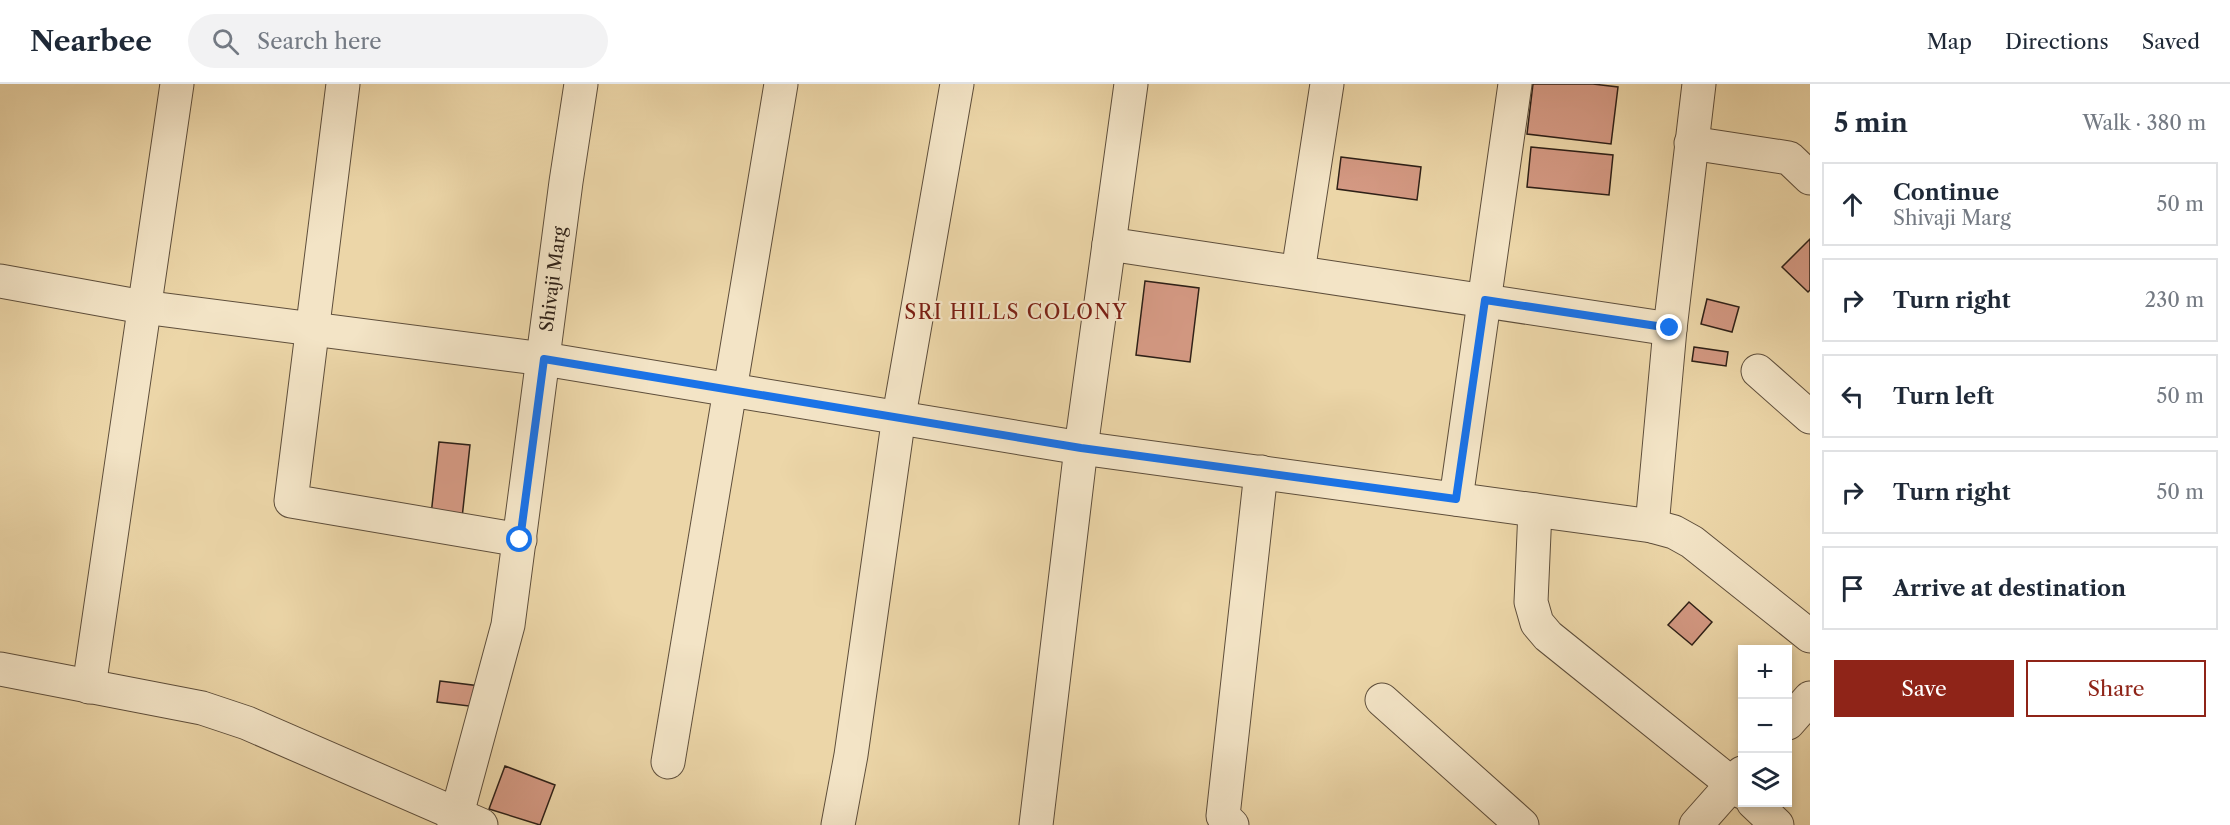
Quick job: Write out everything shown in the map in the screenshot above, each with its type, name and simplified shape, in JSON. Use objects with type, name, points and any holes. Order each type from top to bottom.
[{"type":"street","points":[[89,687],[177,84]]},
{"type":"street","points":[[343,84],[291,501],[520,540]]},
{"type":"street","name":"Shivaji Marg","points":[[464,822],[508,625],[581,84]]},
{"type":"street","points":[[669,762],[781,84]]},
{"type":"street","points":[[838,825],[851,755],[899,416],[957,84]]},
{"type":"street","points":[[1036,825],[1081,448],[1131,84]]},
{"type":"street","points":[[1299,272],[1327,84]]},
{"type":"street","points":[[1456,499],[1515,84]]},
{"type":"street","points":[[1652,525],[1670,328],[1699,84]]},
{"type":"street","points":[[1691,143],[1789,158],[1810,178]]},
{"type":"street","points":[[1109,244],[1670,328]]},
{"type":"street","points":[[0,281],[143,307],[544,359],[899,416],[1081,448],[1652,525],[1674,532],[1692,542],[1810,636]]},
{"type":"street","points":[[1758,371],[1810,417]]},
{"type":"street","points":[[1232,825],[1222,816],[1261,472]]},
{"type":"street","points":[[1535,510],[1532,602],[1537,623],[1548,636],[1738,784]]},
{"type":"street","points":[[0,669],[202,708],[247,723],[464,822]]},
{"type":"street","points":[[1792,718],[1810,698]]},
{"type":"street","points":[[1382,700],[1522,825]]},
{"type":"street","points":[[1696,825],[1738,792]]},
{"type":"street","points":[[1760,807],[1777,825]]},
{"type":"building","points":[[1533,84],[1593,84],[1618,87],[1611,144],[1527,134]]},
{"type":"building","points":[[1531,147],[1613,155],[1609,195],[1527,187]]},
{"type":"building","points":[[1341,157],[1421,167],[1417,200],[1337,189]]},
{"type":"building","points":[[1810,239],[1810,290],[1808,292],[1782,267]]},
{"type":"building","points":[[1145,281],[1199,288],[1190,362],[1136,355]]},
{"type":"building","points":[[1707,299],[1739,307],[1732,332],[1701,324]]},
{"type":"building","points":[[1694,347],[1728,352],[1726,366],[1692,361]]},
{"type":"building","points":[[439,442],[470,445],[462,518],[431,515]]},
{"type":"building","points":[[1689,602],[1712,622],[1692,645],[1668,625]]},
{"type":"building","points":[[440,681],[480,686],[477,707],[437,702]]},
{"type":"building","points":[[505,766],[555,785],[540,825],[489,809]]},
{"type":"district","name":"SRI HILLS COLONY","points":[[1016,312]]},
{"type":"route","points":[[520,540],[544,359],[899,416],[1081,448],[1456,499],[1485,300],[1670,328]]}]
